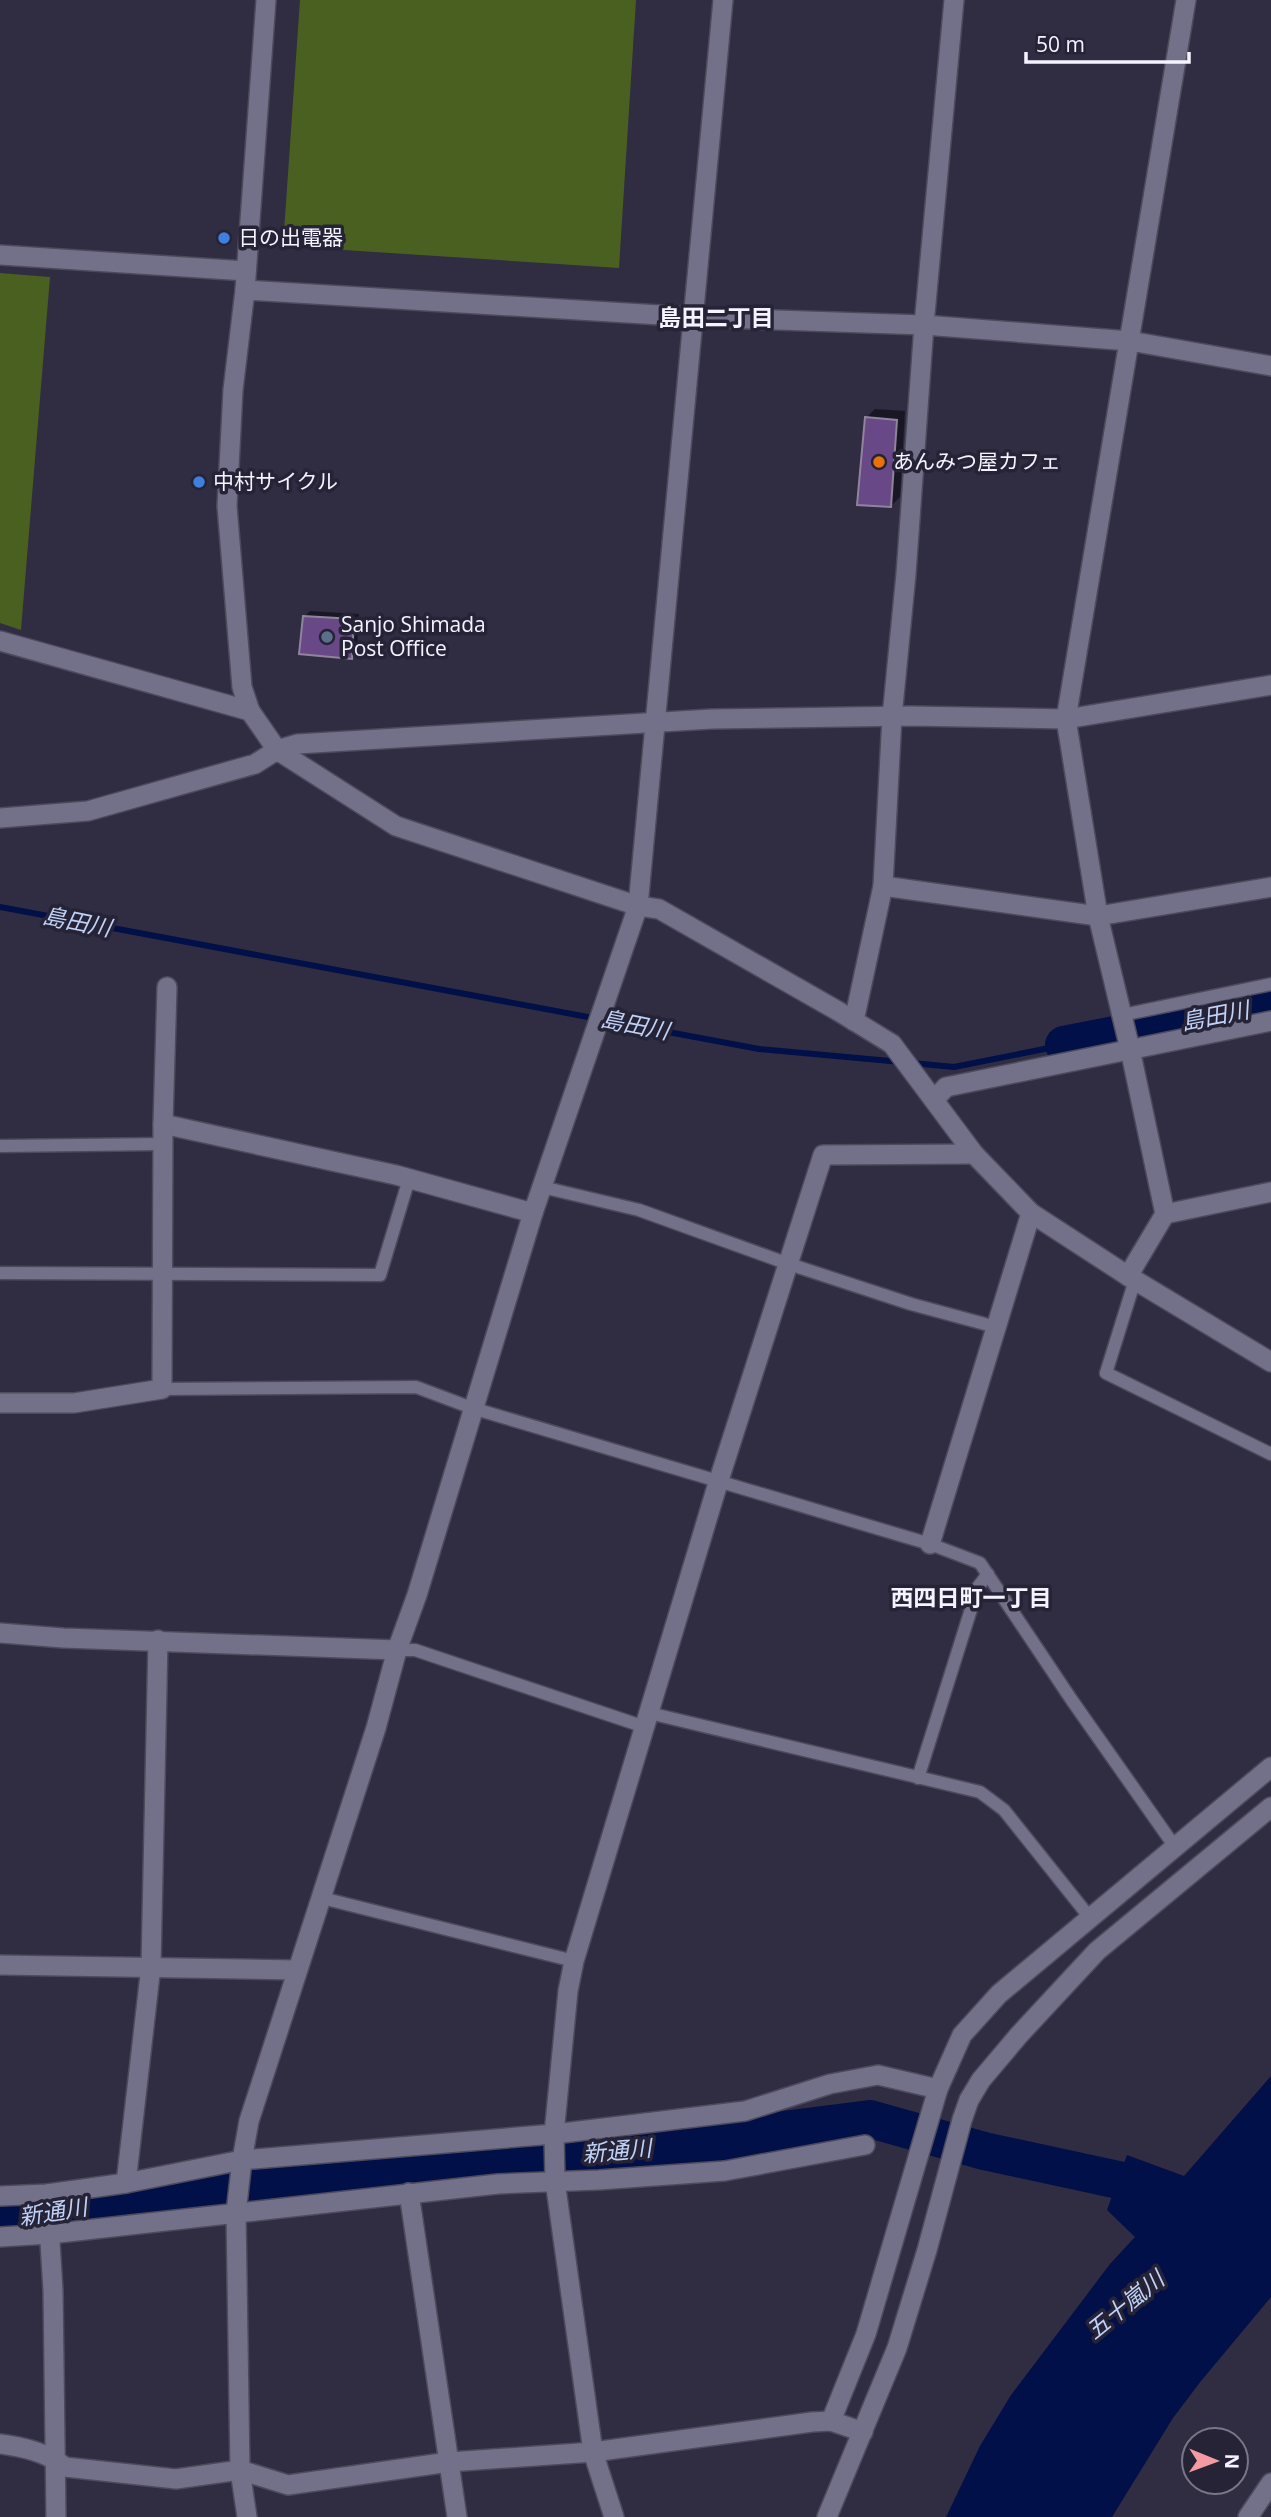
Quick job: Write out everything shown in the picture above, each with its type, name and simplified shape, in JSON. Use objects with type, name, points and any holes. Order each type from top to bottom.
[{"type":"street","points":[[266,0],[246,280],[233,390],[227,506],[242,687],[250,711],[277,750],[396,826],[638,906],[659,909],[892,1044],[974,1154],[1031,1213],[1271,1363]]},
{"type":"street","points":[[247,2517],[240,2470],[236,2213],[249,2121],[376,1728],[397,1650],[417,1595],[533,1213],[638,906],[723,0]]},
{"type":"street","points":[[854,1021],[883,886],[892,717],[954,0]]},
{"type":"street","points":[[1132,1278],[1165,1214],[1098,916],[1066,719],[1186,0]]},
{"type":"street","points":[[0,256],[246,280],[693,317],[924,325],[1130,341],[1271,366]]},
{"type":"street","points":[[0,641],[250,711]]},
{"type":"street","points":[[0,818],[88,811],[255,764],[277,750],[297,744],[656,721],[892,717],[1066,719],[1271,685]]},
{"type":"street","points":[[883,886],[1098,916],[1271,887]]},
{"type":"street","points":[[0,1403],[74,1403],[162,1389],[163,1124],[167,987]]},
{"type":"street","points":[[934,1100],[946,1087],[1271,1021]]},
{"type":"street","points":[[163,1124],[409,1179],[533,1213]]},
{"type":"street","points":[[614,2517],[593,2452],[555,2177],[554,2140],[573,1961],[718,1483],[823,1155],[974,1154]]},
{"type":"street","points":[[1165,1214],[1271,1192]]},
{"type":"street","points":[[930,1545],[1031,1213]]},
{"type":"street","points":[[0,1633],[63,1638],[397,1650]]},
{"type":"street","points":[[126,2183],[151,1966],[158,1640]]},
{"type":"street","points":[[831,2421],[866,2334],[938,2089],[962,2035],[999,1994],[1271,1767]]},
{"type":"street","points":[[827,2517],[897,2348],[962,2120],[969,2100],[981,2080],[1097,1951],[1271,1807]]},
{"type":"street","points":[[0,1965],[296,1970]]},
{"type":"street","points":[[0,2196],[126,2183],[242,2160],[554,2140],[745,2111],[830,2084],[878,2075],[938,2089]]},
{"type":"street","points":[[0,2237],[50,2234],[555,2177],[598,2180],[726,2171],[865,2145]]},
{"type":"street","points":[[47,2193],[53,2290],[56,2517]]},
{"type":"street","points":[[409,2193],[457,2517]]},
{"type":"street","points":[[0,2444],[16,2446],[55,2459],[65,2467],[176,2479],[240,2470],[288,2485],[449,2462],[593,2452],[812,2422],[831,2421],[863,2432]]},
{"type":"street","points":[[1248,2517],[1271,2483]]},
{"type":"lane","points":[[1122,1015],[1271,984]]},
{"type":"lane","points":[[0,1146],[163,1144]]},
{"type":"lane","points":[[0,1273],[380,1275],[409,1179]]},
{"type":"lane","points":[[542,1187],[639,1210],[786,1264],[911,1304],[996,1327]]},
{"type":"lane","points":[[1132,1278],[1107,1373],[1271,1454]]},
{"type":"lane","points":[[162,1389],[416,1387],[472,1408],[930,1545],[980,1563],[1175,1847]]},
{"type":"lane","points":[[918,1778],[978,1587],[988,1574]]},
{"type":"lane","points":[[397,1650],[415,1650],[647,1720],[980,1792],[1004,1810],[1091,1919]]},
{"type":"lane","points":[[322,1898],[573,1961]]},
{"type":"green space","points":[[300,0],[636,0],[619,268],[283,246]]},
{"type":"green space","points":[[0,273],[50,277],[21,630],[0,623]]},
{"type":"water","name":"五十嵐川","points":[[1271,2076],[1271,2297],[1173,2418],[1112,2517],[946,2517],[980,2446],[1011,2395],[1110,2264],[1135,2237],[1107,2210],[1127,2155],[1184,2176]]},
{"type":"building","points":[[865,417],[897,420],[891,507],[857,505]]},
{"type":"building","points":[[303,616],[354,619],[352,659],[299,654]]},
{"type":"waterway","name":"島田川","points":[[0,907],[759,1049],[901,1062]]},
{"type":"waterway","name":"島田川","points":[[1064,1045],[1271,1004]]},
{"type":"waterway","name":"島田川","points":[[912,1063],[954,1067],[1064,1045]]},
{"type":"waterway","name":"新通川","points":[[0,2220],[27,2219],[206,2188],[730,2141],[783,2130],[870,2119],[984,2151],[1123,2181],[1164,2204]]},
{"type":"place","name":"日の出電器","points":[[224,238]]},
{"type":"place","name":"あんみつ屋カフェ","points":[[879,462]]},
{"type":"place","name":"中村サイクル","points":[[199,482]]},
{"type":"place","name":"Sanjo Shimada Post Office","points":[[327,637]]},
{"type":"district","name":"島田二丁目","points":[[716,318]]},
{"type":"district","name":"西四日町一丁目","points":[[971,1598]]}]
